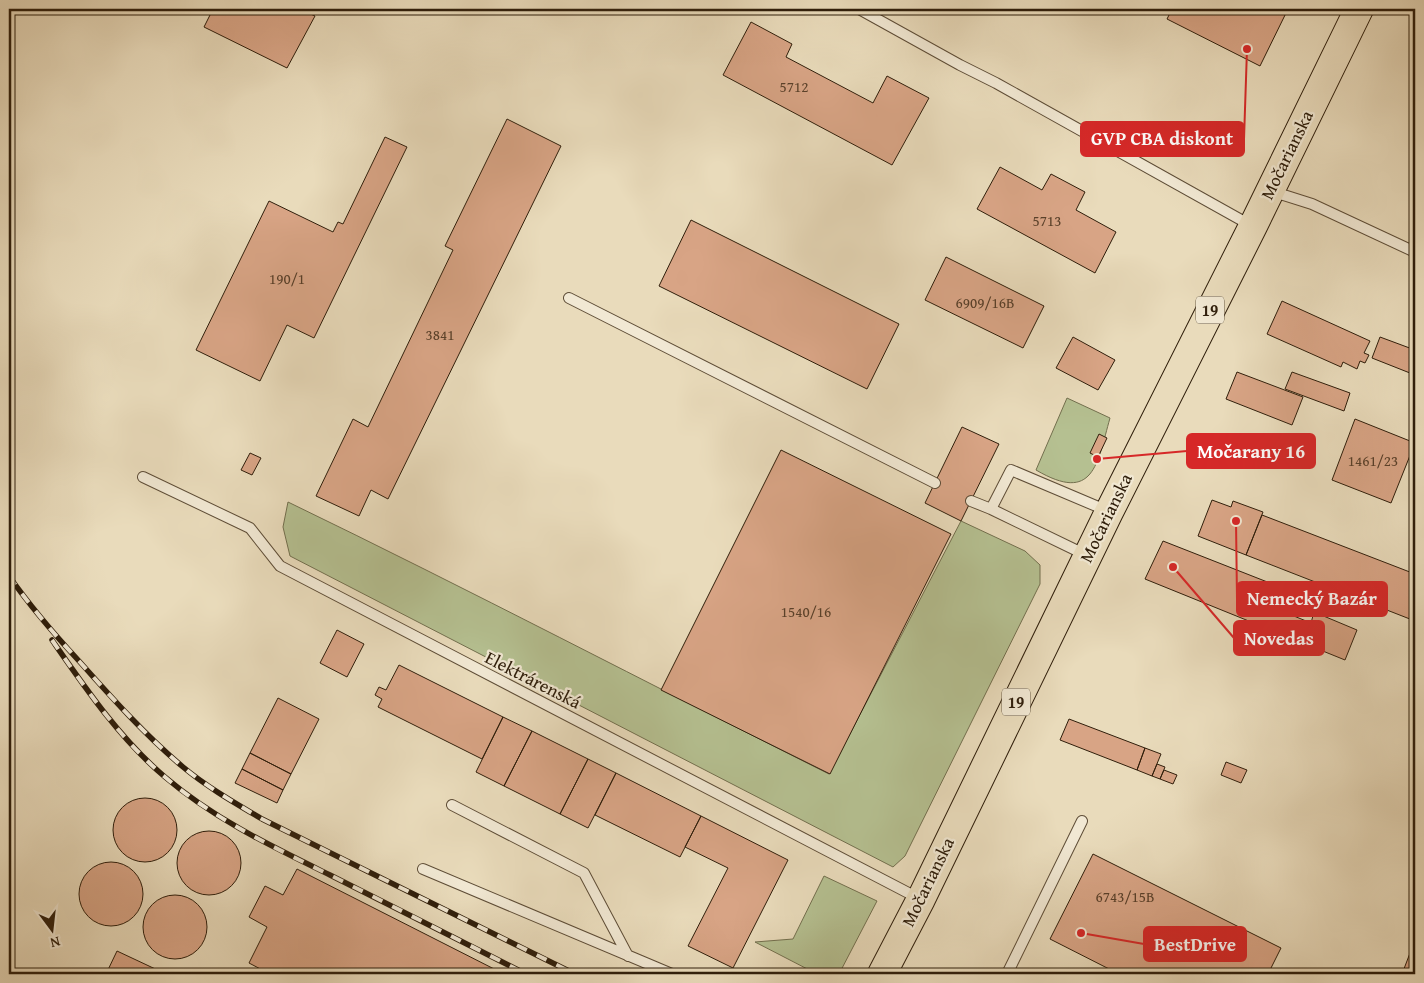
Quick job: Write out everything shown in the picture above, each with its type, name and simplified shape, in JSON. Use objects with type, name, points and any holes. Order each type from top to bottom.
[{"type":"main road","name":"Močarianska","points":[[882,974],[1359,9]]},
{"type":"lane","points":[[859,9],[1252,226]]},
{"type":"lane","points":[[1270,190],[1312,204],[1415,252]]},
{"type":"lane","points":[[569,298],[935,483]]},
{"type":"lane","points":[[990,510],[1011,470],[1109,512]]},
{"type":"lane","name":"Elektrárenská","points":[[143,477],[250,528],[280,566],[920,899]]},
{"type":"lane","points":[[971,501],[1088,556]]},
{"type":"lane","points":[[452,805],[584,873],[628,956]]},
{"type":"lane","points":[[1007,974],[1082,822]]},
{"type":"lane","points":[[423,870],[672,974]]},
{"type":"green space","points":[[1067,398],[1110,418],[1096,464],[1090,474],[1081,481],[1070,483],[1055,479],[1036,470]]},
{"type":"green space","points":[[288,502],[829,774],[961,521],[1025,551],[1040,565],[1040,584],[905,856],[893,867],[290,556],[283,527]]},
{"type":"green space","points":[[824,876],[877,901],[839,974],[817,974],[755,942],[793,939]]},
{"type":"building","points":[[213,9],[300,9],[315,16],[287,68],[204,27]]},
{"type":"building","points":[[1172,9],[1288,9],[1260,66],[1167,19]]},
{"type":"building","points":[[751,22],[792,44],[786,57],[873,103],[887,76],[929,98],[892,165],[723,75]]},
{"type":"building","points":[[507,119],[561,146],[388,499],[371,490],[359,516],[316,496],[353,419],[368,427],[453,250],[445,246]]},
{"type":"building","points":[[385,137],[407,147],[314,338],[287,325],[260,381],[196,350],[269,201],[333,232],[338,222],[343,224]]},
{"type":"building","points":[[1000,167],[1042,190],[1051,174],[1085,192],[1076,210],[1116,232],[1095,273],[977,209]]},
{"type":"building","points":[[691,220],[899,324],[867,389],[659,286]]},
{"type":"building","points":[[946,257],[1044,306],[1023,348],[925,300]]},
{"type":"building","points":[[1282,301],[1370,341],[1364,353],[1369,355],[1365,363],[1360,361],[1357,369],[1343,362],[1341,367],[1267,334]]},
{"type":"building","points":[[1073,337],[1115,360],[1098,390],[1056,368]]},
{"type":"building","points":[[1380,337],[1415,350],[1415,375],[1372,358]]},
{"type":"building","points":[[1237,372],[1303,397],[1292,425],[1226,399]]},
{"type":"building","points":[[1292,372],[1350,393],[1344,411],[1285,389]]},
{"type":"building","points":[[1355,419],[1415,443],[1391,503],[1332,480]]},
{"type":"building","points":[[962,427],[999,444],[961,521],[925,503]]},
{"type":"building","points":[[1099,434],[1107,438],[1098,457],[1090,453]]},
{"type":"building","points":[[781,450],[951,534],[830,774],[661,690]]},
{"type":"building","points":[[250,453],[261,458],[252,475],[241,470]]},
{"type":"building","points":[[1212,500],[1231,507],[1233,501],[1263,512],[1246,555],[1198,536]]},
{"type":"building","points":[[1262,515],[1415,574],[1415,621],[1246,555]]},
{"type":"building","points":[[1163,541],[1275,585],[1267,605],[1311,623],[1314,612],[1357,630],[1345,660],[1145,579]]},
{"type":"building","points":[[337,630],[364,644],[347,677],[320,663]]},
{"type":"building","points":[[399,665],[503,717],[482,759],[378,707],[382,699],[375,695],[379,687],[386,690]]},
{"type":"building","points":[[278,698],[319,719],[291,774],[250,753]]},
{"type":"building","points":[[503,717],[532,731],[504,786],[476,772]]},
{"type":"building","points":[[1069,719],[1145,748],[1137,770],[1060,740]]},
{"type":"building","points":[[532,731],[588,759],[560,814],[504,786]]},
{"type":"building","points":[[1145,748],[1161,754],[1152,776],[1137,770]]},
{"type":"building","points":[[250,753],[291,774],[283,790],[242,769]]},
{"type":"building","points":[[588,759],[616,773],[588,828],[560,814]]},
{"type":"building","points":[[1226,762],[1247,770],[1241,783],[1221,775]]},
{"type":"building","points":[[1157,764],[1165,767],[1160,779],[1152,776]]},
{"type":"building","points":[[242,769],[283,790],[277,803],[235,783]]},
{"type":"building","points":[[1164,770],[1177,775],[1173,784],[1160,779]]},
{"type":"building","points":[[616,773],[701,816],[680,857],[595,815]]},
{"type":"building","points":[[139,798],[151,798],[168,807],[175,818],[177,830],[175,842],[168,853],[151,862],[139,862],[127,857],[118,848],[113,836],[113,824],[118,812],[127,803]]},
{"type":"building","points":[[701,816],[788,860],[733,968],[688,946],[728,868],[685,847]]},
{"type":"building","points":[[203,831],[215,831],[232,840],[239,851],[241,863],[239,875],[232,886],[215,895],[203,895],[191,890],[182,881],[177,869],[177,857],[182,845],[191,836]]},
{"type":"building","points":[[1093,854],[1281,948],[1268,974],[1119,974],[1050,939]]},
{"type":"building","points":[[105,862],[117,862],[134,871],[141,882],[143,894],[141,906],[134,917],[117,926],[105,926],[93,921],[84,912],[79,900],[79,888],[84,876],[93,867]]},
{"type":"building","points":[[297,869],[504,974],[270,974],[249,963],[267,927],[249,917],[265,886],[283,895]]},
{"type":"building","points":[[169,895],[181,895],[198,904],[205,915],[207,927],[205,939],[198,950],[181,959],[169,959],[157,954],[148,945],[143,933],[143,921],[148,909],[157,900]]},
{"type":"building","points":[[1415,940],[1415,974],[1402,974]]},
{"type":"building","points":[[117,951],[166,974],[106,974]]},
{"type":"railway","points":[[9,576],[51,630],[116,702],[169,755],[202,781],[262,819],[575,974]]},
{"type":"railway","points":[[52,640],[118,730],[165,777],[203,806],[266,843],[526,974]]},
{"type":"place","name":"GVP CBA diskont","points":[[1247,49]]},
{"type":"place","name":"Močarany 16","points":[[1097,459]]},
{"type":"place","name":"Nemecký Bazár","points":[[1236,521]]},
{"type":"place","name":"Novedas","points":[[1173,567]]},
{"type":"place","name":"BestDrive","points":[[1081,933]]}]
